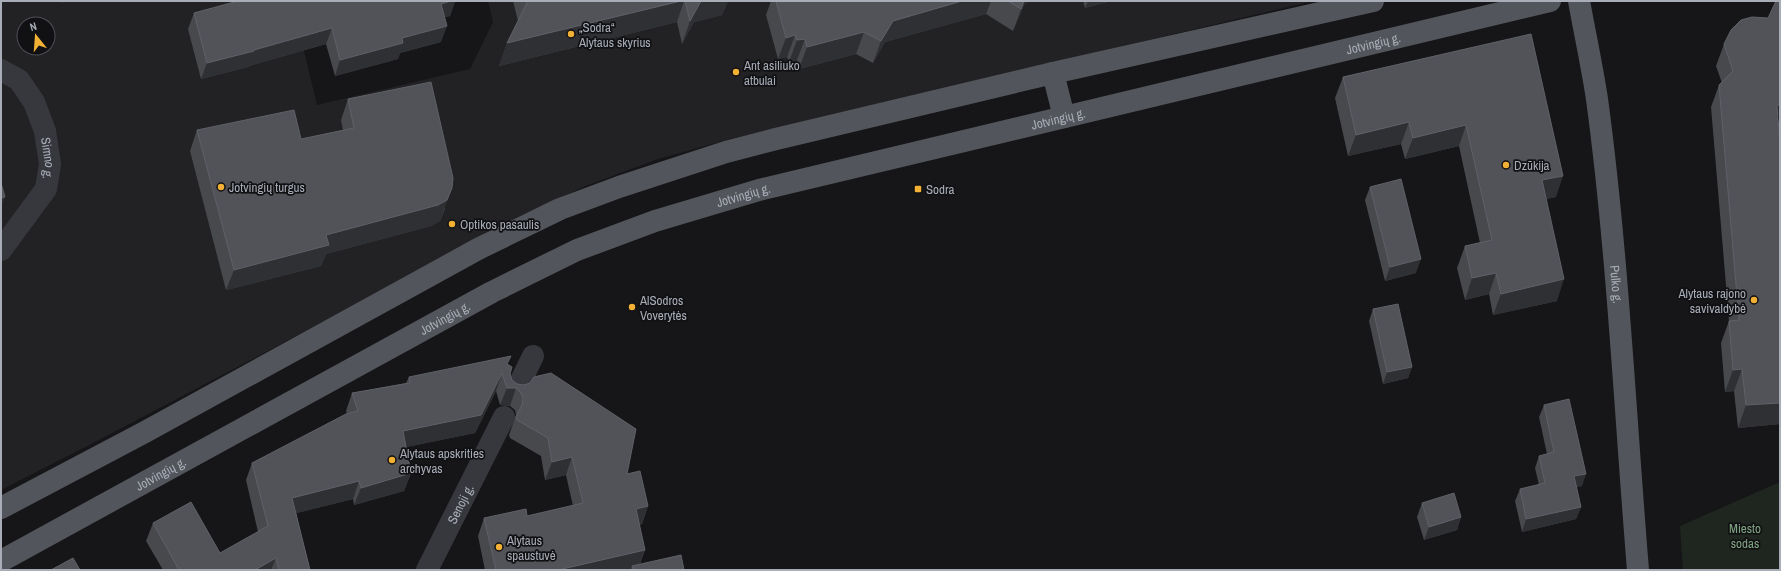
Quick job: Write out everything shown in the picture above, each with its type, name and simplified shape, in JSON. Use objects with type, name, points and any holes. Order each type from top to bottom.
[{"type":"main road","points":[[1,508],[145,432],[478,249],[560,209],[619,187],[726,152],[1053,72],[1373,1]]},
{"type":"main road","name":"Jotvingių g.","points":[[1,561],[492,292],[578,250],[656,221],[760,190],[1550,1]]},
{"type":"main road","name":"Pulko g.","points":[[1579,1],[1597,98],[1605,168],[1622,349],[1638,570]]},
{"type":"main road","points":[[1053,72],[1064,117]]},
{"type":"street","name":"Simno g.","points":[[1,70],[18,80],[34,102],[45,131],[50,164],[46,189],[1,250]]},
{"type":"street","points":[[516,391],[533,356]]},
{"type":"street","name":"Senoji g.","points":[[427,570],[504,417]]},
{"type":"shaded area","points":[[1,1],[292,1],[317,105],[470,69],[493,22],[488,1],[1313,1],[727,140],[658,159],[583,187],[524,216],[1,490]]},
{"type":"green space","name":"Miesto sodas","points":[[1780,482],[1780,570],[1683,570],[1680,526]]},
{"type":"building","points":[[238,1],[451,1],[441,4],[447,26],[402,38],[403,43],[340,60],[332,28],[207,63],[194,13]]},
{"type":"building","points":[[527,1],[681,1],[507,43]]},
{"type":"building","points":[[685,1],[701,1],[690,21]]},
{"type":"building","points":[[776,1],[962,1],[893,21],[881,41],[864,32],[807,47],[805,39],[797,40],[795,35],[786,38]]},
{"type":"building","points":[[1008,1],[1024,1],[1021,9]]},
{"type":"building","name":"Alytaus rajono savivaldybė","points":[[1776,1],[1780,1],[1780,102],[1777,107],[1780,143],[1780,403],[1746,405],[1742,369],[1733,370],[1729,321],[1739,320],[1719,85],[1733,71],[1724,44],[1731,30],[1741,20],[1752,17],[1768,18]]},
{"type":"building","points":[[1531,34],[1563,176],[1542,180],[1564,279],[1501,294],[1496,273],[1472,278],[1465,246],[1492,240],[1466,125],[1413,138],[1409,122],[1356,135],[1343,77]]},
{"type":"building","points":[[431,82],[453,178],[452,188],[447,200],[438,205],[326,235],[329,245],[234,270],[197,130],[294,110],[301,139],[354,128],[348,99]]},
{"type":"building","points":[[1401,179],[1421,259],[1390,267],[1370,187]]},
{"type":"building","points":[[1,183],[5,197],[1,198]]},
{"type":"building","points":[[1398,304],[1412,367],[1387,372],[1373,309]]},
{"type":"building","points":[[511,356],[507,364],[512,367],[510,374],[512,380],[517,384],[524,385],[530,383],[534,377],[551,373],[636,429],[627,474],[640,471],[648,506],[636,509],[645,550],[558,570],[496,570],[484,518],[526,509],[527,516],[583,503],[572,457],[552,462],[548,438],[517,420],[516,417],[522,405],[523,398],[521,393],[516,388],[507,388],[502,373],[481,415],[403,431],[411,473],[361,488],[359,481],[292,498],[310,570],[279,570],[276,558],[255,570],[179,570],[153,523],[191,502],[220,553],[268,526],[252,463],[346,414],[358,411],[352,393],[410,383],[409,377]]},
{"type":"building","points":[[1569,399],[1586,474],[1574,476],[1581,507],[1526,519],[1520,489],[1545,483],[1539,456],[1554,452],[1544,405]]},
{"type":"building","points":[[1454,493],[1461,517],[1429,527],[1422,503]]},
{"type":"building","points":[[681,555],[684,570],[633,570],[632,566]]},
{"type":"building","points":[[73,558],[80,570],[51,570]]},
{"type":"place","name":"„Sodra“ Alytaus skyrius","points":[[571,34]]},
{"type":"place","name":"Ant asiliuko atbulai","points":[[736,72]]},
{"type":"place","name":"Dzūkija","points":[[1506,165]]},
{"type":"place","name":"Jotvingių turgus","points":[[221,187]]},
{"type":"place","name":"Sodra","points":[[918,189]]},
{"type":"place","name":"Optikos pasaulis","points":[[452,224]]},
{"type":"place","name":"Alytaus rajono savivaldybė","points":[[1754,300]]},
{"type":"place","name":"AlSodros Voverytės","points":[[632,307]]},
{"type":"place","name":"Alytaus apskrities archyvas","points":[[392,460]]},
{"type":"place","name":"Alytaus spaustuvė","points":[[499,547]]}]
